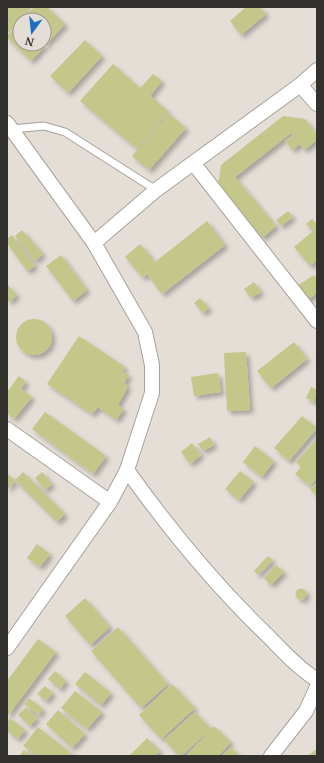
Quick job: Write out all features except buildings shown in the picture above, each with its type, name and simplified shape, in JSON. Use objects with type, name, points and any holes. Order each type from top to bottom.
[{"type":"street","points":[[94,243],[156,190],[194,164],[300,85],[317,70]]},
{"type":"street","points":[[300,85],[317,104]]},
{"type":"street","points":[[7,648],[110,502],[127,470],[152,393],[152,365],[145,332],[94,243],[10,126]]},
{"type":"street","points":[[194,164],[317,321]]},
{"type":"street","points":[[8,433],[110,502]]},
{"type":"street","points":[[127,470],[163,521],[242,611],[304,672],[317,680]]},
{"type":"street","points":[[271,756],[306,711],[317,686]]},
{"type":"lane","points":[[10,126],[44,126],[66,132],[156,190]]}]
